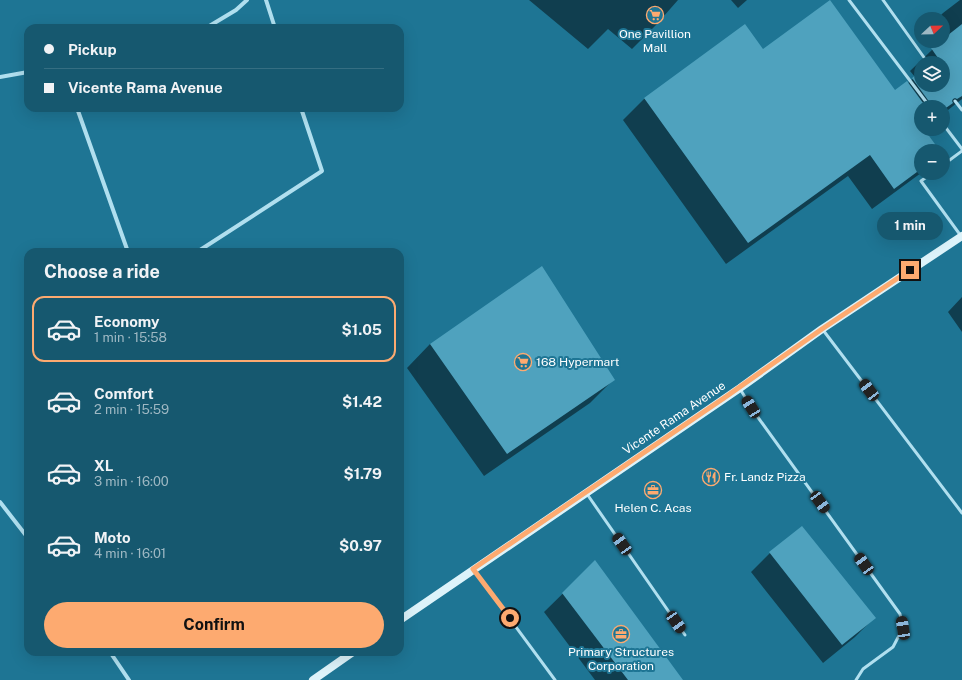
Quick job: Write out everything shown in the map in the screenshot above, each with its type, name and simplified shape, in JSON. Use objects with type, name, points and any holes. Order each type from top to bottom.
[{"type":"main road","name":"Vicente Rama Avenue","points":[[404,617],[740,388],[822,329],[961,236]]},
{"type":"main road","points":[[313,680],[347,656]]},
{"type":"street","points":[[213,24],[236,10],[247,0]]},
{"type":"street","points":[[266,0],[274,24]]},
{"type":"street","points":[[0,77],[24,73]]},
{"type":"street","points":[[78,112],[127,248]]},
{"type":"street","points":[[203,248],[322,171],[302,112]]},
{"type":"street","points":[[0,502],[24,533]]},
{"type":"street","points":[[113,656],[129,680]]},
{"type":"lane","points":[[849,0],[925,100]]},
{"type":"lane","points":[[883,0],[923,56]]},
{"type":"lane","points":[[955,101],[962,110]]},
{"type":"lane","points":[[950,134],[962,150],[950,159]]},
{"type":"lane","points":[[922,180],[921,181],[961,236]]},
{"type":"lane","points":[[822,329],[962,513]]},
{"type":"lane","points":[[740,388],[757,416],[900,614],[903,628],[893,647],[863,669],[856,680]]},
{"type":"lane","points":[[586,492],[685,635]]},
{"type":"lane","points":[[473,569],[555,680]]},
{"type":"building","points":[[830,0],[895,90],[907,81],[921,100],[914,100],[914,136],[929,136],[935,144],[914,144],[914,174],[894,189],[870,155],[748,243],[644,98],[745,24],[763,49]]},
{"type":"building","points":[[962,24],[962,96],[957,99],[953,99],[953,103],[950,105],[950,100],[928,100],[922,92],[950,92],[950,56],[937,56],[931,48],[950,48],[950,33]]},
{"type":"building","name":"168 Hypermart","points":[[542,266],[615,380],[507,454],[430,344]]},
{"type":"building","points":[[802,526],[876,618],[842,645],[769,552]]},
{"type":"building","name":"Primary Structures Corporation","points":[[595,560],[683,680],[628,680],[562,593]]},
{"type":"place","name":"One Pavillion Mall","points":[[655,15]]},
{"type":"place","name":"168 Hypermart","points":[[523,362]]},
{"type":"place","name":"Fr. Landz Pizza","points":[[711,477]]},
{"type":"place","name":"Helen C. Acas","points":[[653,490]]},
{"type":"place","name":"Primary Structures Corporation","points":[[621,634]]},
{"type":"route","points":[[510,618],[473,569],[910,270]]}]
